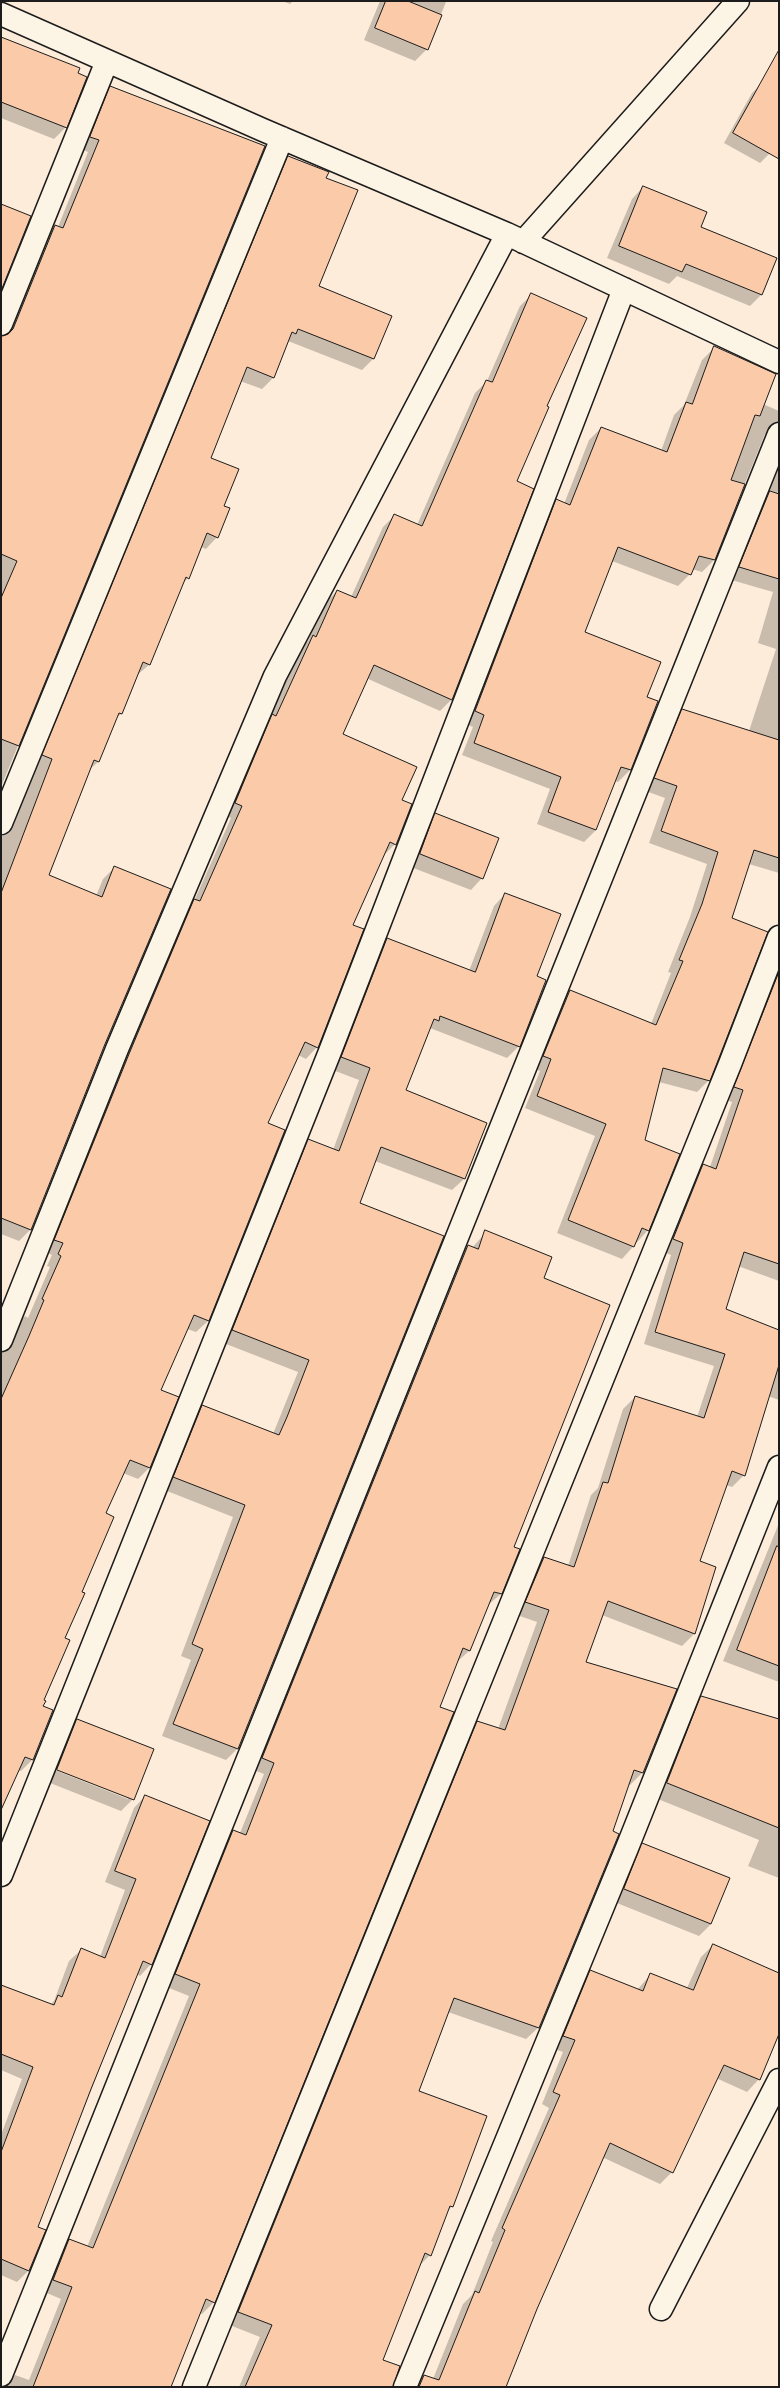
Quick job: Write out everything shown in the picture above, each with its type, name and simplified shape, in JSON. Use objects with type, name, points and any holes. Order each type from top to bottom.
[{"type":"street","points":[[1,1340],[117,1049],[274,676],[515,238],[738,1]]},
{"type":"street","points":[[1,14],[282,138],[515,238],[779,362]]},
{"type":"street","points":[[1,324],[107,61]]},
{"type":"street","points":[[1,823],[282,138]]},
{"type":"street","points":[[1,1875],[326,1062],[624,289]]},
{"type":"street","points":[[1,2375],[779,434]]},
{"type":"street","points":[[194,2387],[730,1064],[779,936]]},
{"type":"street","points":[[405,2387],[627,1848],[779,1467]]},
{"type":"street","points":[[661,2309],[779,2080]]},
{"type":"building","points":[[386,1],[408,1],[442,15],[428,50],[375,28]]},
{"type":"building","points":[[1,37],[80,68],[78,73],[87,77],[67,128],[1,102]]},
{"type":"building","points":[[779,50],[779,159],[733,133]]},
{"type":"building","points":[[110,86],[265,146],[19,746],[1,739],[1,598],[17,561],[1,554],[1,336],[8,334],[13,329],[55,225],[63,228],[99,140],[90,137]]},
{"type":"building","points":[[288,156],[329,172],[326,178],[358,190],[319,286],[392,316],[374,359],[298,329],[296,334],[292,332],[274,378],[247,367],[211,458],[239,469],[224,506],[230,508],[218,538],[207,533],[189,579],[186,577],[150,665],[143,662],[122,714],[119,713],[99,762],[94,760],[49,875],[102,897],[114,866],[171,889],[105,1044],[31,1230],[1,1218],[1,893],[52,759],[42,755]]},
{"type":"building","points":[[643,186],[707,212],[701,227],[777,258],[762,295],[686,264],[682,272],[619,246]]},
{"type":"building","points":[[1,204],[31,216],[1,291]]},
{"type":"building","points":[[531,293],[587,318],[547,406],[549,407],[517,481],[534,489],[452,700],[374,665],[343,734],[417,767],[402,800],[412,804],[396,845],[390,842],[353,925],[364,929],[318,1048],[305,1042],[268,1123],[285,1130],[209,1321],[194,1315],[161,1390],[179,1397],[150,1468],[130,1460],[106,1513],[114,1517],[82,1592],[85,1593],[65,1638],[70,1640],[44,1700],[46,1701],[43,1706],[53,1710],[33,1760],[25,1757],[1,1810],[1,1399],[29,1336],[44,1300],[42,1299],[61,1256],[58,1254],[63,1243],[54,1240],[129,1054],[194,899],[200,901],[242,806],[235,803],[272,714],[276,716],[313,635],[316,637],[337,590],[356,598],[394,514],[422,526],[486,380],[492,382]]},
{"type":"building","points":[[714,346],[776,374],[760,416],[755,415],[731,480],[745,484],[715,560],[699,556],[691,575],[618,547],[585,632],[661,662],[647,697],[658,701],[631,770],[621,767],[596,830],[548,812],[561,777],[474,743],[484,715],[475,711],[556,499],[570,505],[601,427],[667,452],[686,402],[692,404]]},
{"type":"building","points":[[770,491],[779,494],[779,579],[739,567]]},
{"type":"building","points":[[682,709],[779,740],[779,858],[754,850],[732,918],[768,932],[710,1081],[663,1068],[645,1140],[680,1154],[649,1231],[642,1228],[634,1247],[568,1220],[606,1124],[537,1096],[551,1059],[543,1056],[570,990],[656,1025],[683,961],[679,960],[702,904],[718,852],[661,831],[677,786],[654,778]]},
{"type":"building","points":[[435,813],[499,838],[483,879],[420,854]]},
{"type":"building","points":[[505,893],[561,914],[537,976],[546,980],[520,1047],[440,1016],[439,1021],[434,1019],[406,1090],[487,1123],[465,1179],[381,1147],[360,1203],[444,1236],[238,1749],[173,1724],[203,1649],[192,1644],[245,1505],[173,1477],[202,1405],[279,1435],[287,1417],[309,1360],[232,1330],[308,1139],[339,1151],[370,1068],[341,1057],[387,938],[475,972]]},
{"type":"building","points":[[779,972],[779,1264],[744,1252],[726,1309],[779,1330],[779,1365],[745,1476],[732,1471],[700,1561],[716,1567],[695,1634],[608,1601],[586,1662],[677,1689],[643,1773],[634,1770],[613,1831],[619,1834],[539,2028],[454,1998],[419,2091],[487,2116],[453,2207],[450,2206],[431,2256],[425,2253],[383,2360],[400,2366],[393,2387],[245,2387],[272,2325],[238,2312],[477,1721],[505,1730],[549,1610],[525,1602],[544,1557],[574,1567],[603,1482],[608,1483],[635,1396],[704,1418],[725,1354],[655,1332],[683,1243],[673,1239],[703,1164],[716,1169],[743,1090],[734,1087]]},
{"type":"building","points":[[485,1230],[552,1257],[544,1278],[610,1305],[514,1547],[520,1549],[502,1594],[494,1592],[470,1651],[463,1648],[440,1707],[454,1712],[215,2303],[206,2299],[171,2387],[33,2387],[72,2287],[53,2280],[69,2239],[93,2248],[200,1984],[175,1974],[233,1830],[246,1835],[274,1763],[262,1758],[468,1245],[478,1249]]},
{"type":"building","points":[[777,1546],[779,1547],[779,1666],[737,1650]]},
{"type":"building","points":[[701,1696],[779,1719],[779,1828],[667,1783]]},
{"type":"building","points":[[77,1719],[154,1749],[134,1800],[57,1770]]},
{"type":"building","points":[[145,1795],[210,1821],[152,1965],[143,1961],[91,2089],[38,2227],[46,2230],[29,2271],[1,2259],[1,2152],[33,2067],[1,2054],[1,1985],[54,2005],[58,1995],[62,1997],[81,1948],[105,1958],[136,1879],[115,1871]]},
{"type":"building","points":[[642,1843],[730,1878],[711,1924],[624,1889]]},
{"type":"building","points":[[713,1944],[779,1973],[779,2034],[760,2080],[724,2065],[673,2173],[610,2143],[537,2309],[506,2387],[419,2387],[424,2375],[439,2380],[475,2291],[479,2293],[505,2230],[502,2228],[560,2095],[553,2092],[575,2040],[563,2036],[590,1970],[643,1991],[650,1973],[693,1990]]}]
